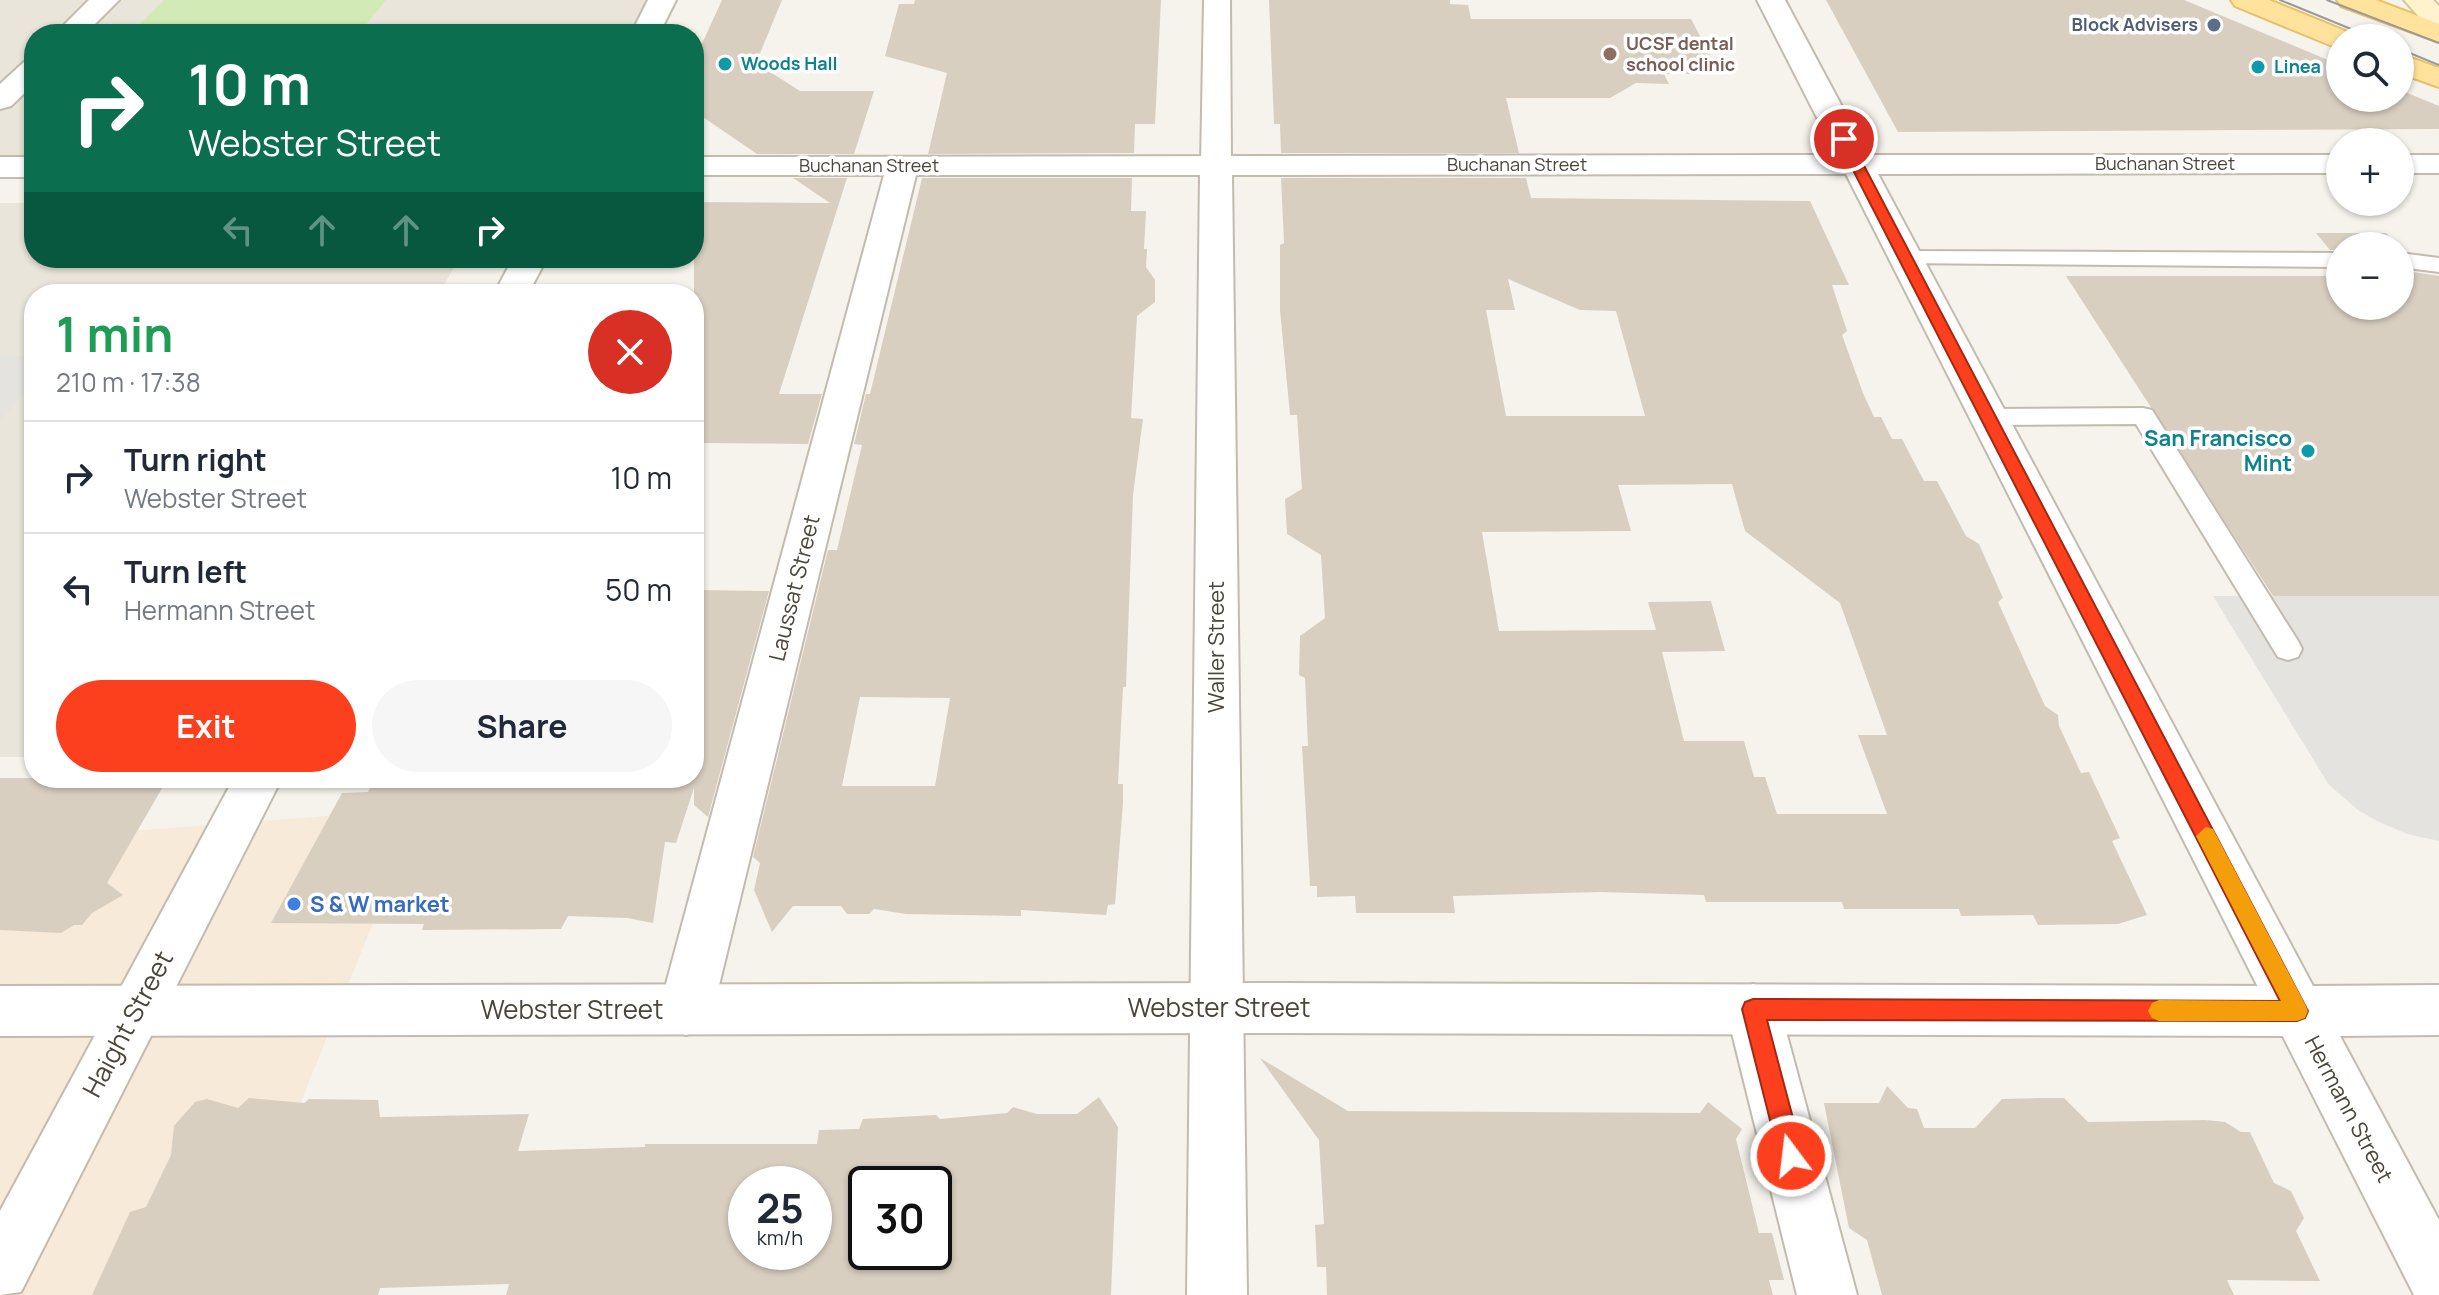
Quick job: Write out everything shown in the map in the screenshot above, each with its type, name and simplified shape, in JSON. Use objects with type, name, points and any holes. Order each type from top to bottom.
[{"type":"main road","points":[[2245,0],[2326,28]]},
{"type":"main road","points":[[2278,0],[2326,24]]},
{"type":"main road","points":[[2351,0],[2439,34]]},
{"type":"main road","points":[[2418,0],[2439,22]]},
{"type":"main road","points":[[2414,55],[2439,65]]},
{"type":"main road","points":[[2414,68],[2439,78]]},
{"type":"street","points":[[80,24],[105,0]]},
{"type":"street","points":[[650,24],[662,0]]},
{"type":"street","name":"Waller Street","points":[[1217,0],[1217,1295]]},
{"type":"street","name":"Hermann Street","points":[[1771,0],[2439,1281]]},
{"type":"street","points":[[0,100],[24,77]]},
{"type":"street","name":"Buchanan Street","points":[[704,166],[2326,164]]},
{"type":"street","points":[[2414,164],[2439,164]]},
{"type":"street","name":"Laussat Street","points":[[686,1010],[902,166]]},
{"type":"street","points":[[0,167],[24,167]]},
{"type":"street","name":"Haight Street","points":[[0,1271],[133,1011],[253,788]]},
{"type":"street","points":[[1753,1009],[1827,1295]]},
{"type":"street","name":"Webster Street","points":[[0,1011],[2439,1010]]},
{"type":"lane","points":[[1905,258],[2326,260]]},
{"type":"lane","points":[[2414,262],[2439,265]]},
{"type":"lane","points":[[1988,417],[2143,416],[2288,649]]},
{"type":"shaded area","points":[[0,0],[667,0],[654,24],[24,24],[24,167],[0,167]]},
{"type":"shaded area","points":[[0,203],[24,203],[24,268],[453,268],[445,284],[24,284],[24,757],[0,757]]},
{"type":"shaded area","points":[[0,356],[24,356],[24,393],[0,422]]},
{"type":"shaded area","points":[[2213,596],[2439,596],[2439,841],[2407,834],[2377,821],[2358,810],[2329,785]]},
{"type":"shaded area","points":[[419,809],[223,1295],[0,1295],[0,841]]},
{"type":"green space","points":[[164,0],[386,0],[366,24],[140,24]]},
{"type":"building","name":"Woods Hall","points":[[722,0],[782,0],[756,63],[800,91],[874,91],[854,154],[757,154],[704,118],[704,39]]},
{"type":"building","points":[[915,0],[1161,0],[1155,124],[1135,124],[1134,153],[928,154],[947,73],[885,56],[899,4],[914,4]]},
{"type":"building","points":[[1269,0],[1450,0],[1450,4],[1468,5],[1471,19],[1691,19],[1720,74],[1664,74],[1669,84],[1636,83],[1610,98],[1506,98],[1519,153],[1281,153],[1280,124],[1274,124]]},
{"type":"building","points":[[1826,0],[2184,0],[2326,59],[2326,112],[2414,112],[2414,96],[2439,106],[2439,129],[1898,132]]},
{"type":"building","points":[[793,178],[847,178],[779,394],[822,394],[808,444],[704,443],[704,284],[694,284],[694,268],[704,268],[704,202],[830,203]]},
{"type":"building","points":[[922,178],[1132,178],[1131,211],[1146,211],[1144,249],[1147,249],[1146,267],[1155,280],[1155,302],[1137,316],[1131,418],[1143,419],[1133,495],[1126,687],[1123,687],[1118,784],[1123,784],[1123,803],[1115,904],[1108,905],[1106,915],[1021,910],[1021,916],[906,914],[874,909],[869,914],[847,914],[841,906],[793,906],[772,932],[754,890],[760,863],[753,857],[828,550],[837,550],[862,445],[854,444],[866,394],[870,394]],"holes":[[[860,697],[950,698],[935,786],[842,786]]]},
{"type":"building","points":[[1281,178],[1526,178],[1531,198],[1810,201],[1849,285],[1832,285],[1847,331],[1842,335],[1874,417],[1881,417],[1892,439],[1902,439],[1924,481],[1937,481],[1966,536],[1979,544],[2003,598],[1998,602],[2045,706],[2058,715],[2059,726],[2081,773],[2089,772],[2120,838],[2112,841],[2147,915],[2118,924],[2038,925],[2033,915],[1961,916],[1959,909],[1844,909],[1842,902],[1706,902],[1704,895],[1600,892],[1453,896],[1455,913],[1356,913],[1355,896],[1317,897],[1317,886],[1310,886],[1302,746],[1308,746],[1305,678],[1299,675],[1300,636],[1325,618],[1321,555],[1287,534],[1285,499],[1302,489],[1297,415],[1290,415],[1280,310],[1280,245],[1284,243]],"holes":[[[1508,279],[1580,310],[1616,311],[1645,416],[1506,416],[1486,310],[1515,310]],[[1732,484],[1745,531],[1840,603],[1887,735],[1858,735],[1887,814],[1777,814],[1765,777],[1754,777],[1744,741],[1684,741],[1662,652],[1725,651],[1711,601],[1648,602],[1656,630],[1499,631],[1482,532],[1631,531],[1618,485]]]},
{"type":"building","points":[[2316,233],[2326,233],[2326,245]]},
{"type":"building","name":"San Francisco Mint","points":[[2414,272],[2439,276],[2439,596],[2273,596],[2066,276],[2326,276],[2326,320],[2414,320]]},
{"type":"building","points":[[704,590],[769,591],[708,817],[694,805],[694,788],[704,788]]},
{"type":"building","points":[[0,778],[24,778],[24,788],[162,788],[107,883],[123,895],[92,913],[82,925],[74,925],[61,933],[0,930]]},
{"type":"building","points":[[370,788],[694,788],[676,843],[665,842],[653,923],[627,918],[568,916],[561,929],[422,930],[424,924],[271,923],[342,793],[368,792]]},
{"type":"building","points":[[1260,1058],[1348,1111],[1700,1113],[1708,1102],[1742,1129],[1736,1139],[1759,1233],[1772,1233],[1784,1280],[1769,1280],[1773,1295],[1327,1295],[1326,1267],[1317,1267],[1315,1225],[1324,1224],[1319,1140]]},
{"type":"building","points":[[1887,1086],[1908,1108],[1917,1109],[1924,1128],[1975,1128],[2002,1099],[2064,1098],[2088,1122],[2205,1120],[2225,1122],[2241,1132],[2250,1132],[2274,1183],[2291,1191],[2304,1218],[2296,1231],[2320,1281],[2227,1280],[2234,1295],[1882,1295],[1867,1240],[1849,1228],[1824,1103],[1879,1103]]},
{"type":"building","points":[[1099,1097],[1118,1127],[1111,1295],[506,1295],[509,1284],[380,1288],[378,1295],[92,1295],[130,1212],[146,1207],[171,1155],[174,1126],[195,1102],[207,1099],[238,1108],[249,1098],[304,1103],[309,1099],[378,1100],[380,1117],[529,1114],[518,1151],[645,1147],[645,1144],[817,1144],[819,1130],[859,1129],[863,1119],[936,1115],[940,1119],[1007,1113],[1013,1107],[1037,1114],[1077,1114]]},
{"type":"tram line","points":[[2280,0],[2339,24]]},
{"type":"tram line","points":[[2327,0],[2439,43]]},
{"type":"tram line","points":[[2414,55],[2439,65]]},
{"type":"slow traffic","points":[[2159,1011],[2297,1011],[2206,836]]},
{"type":"place","name":"Block Advisers","points":[[2214,25]]},
{"type":"place","name":"UCSF dental school clinic","points":[[1610,54]]},
{"type":"place","name":"Woods Hall","points":[[725,64]]},
{"type":"place","name":"Linea","points":[[2258,67]]},
{"type":"place","name":"San Francisco Mint","points":[[2308,451]]},
{"type":"place","name":"S & W market","points":[[294,904]]},
{"type":"route","points":[[1791,1156],[1753,1009],[2297,1011],[1844,139]]}]
